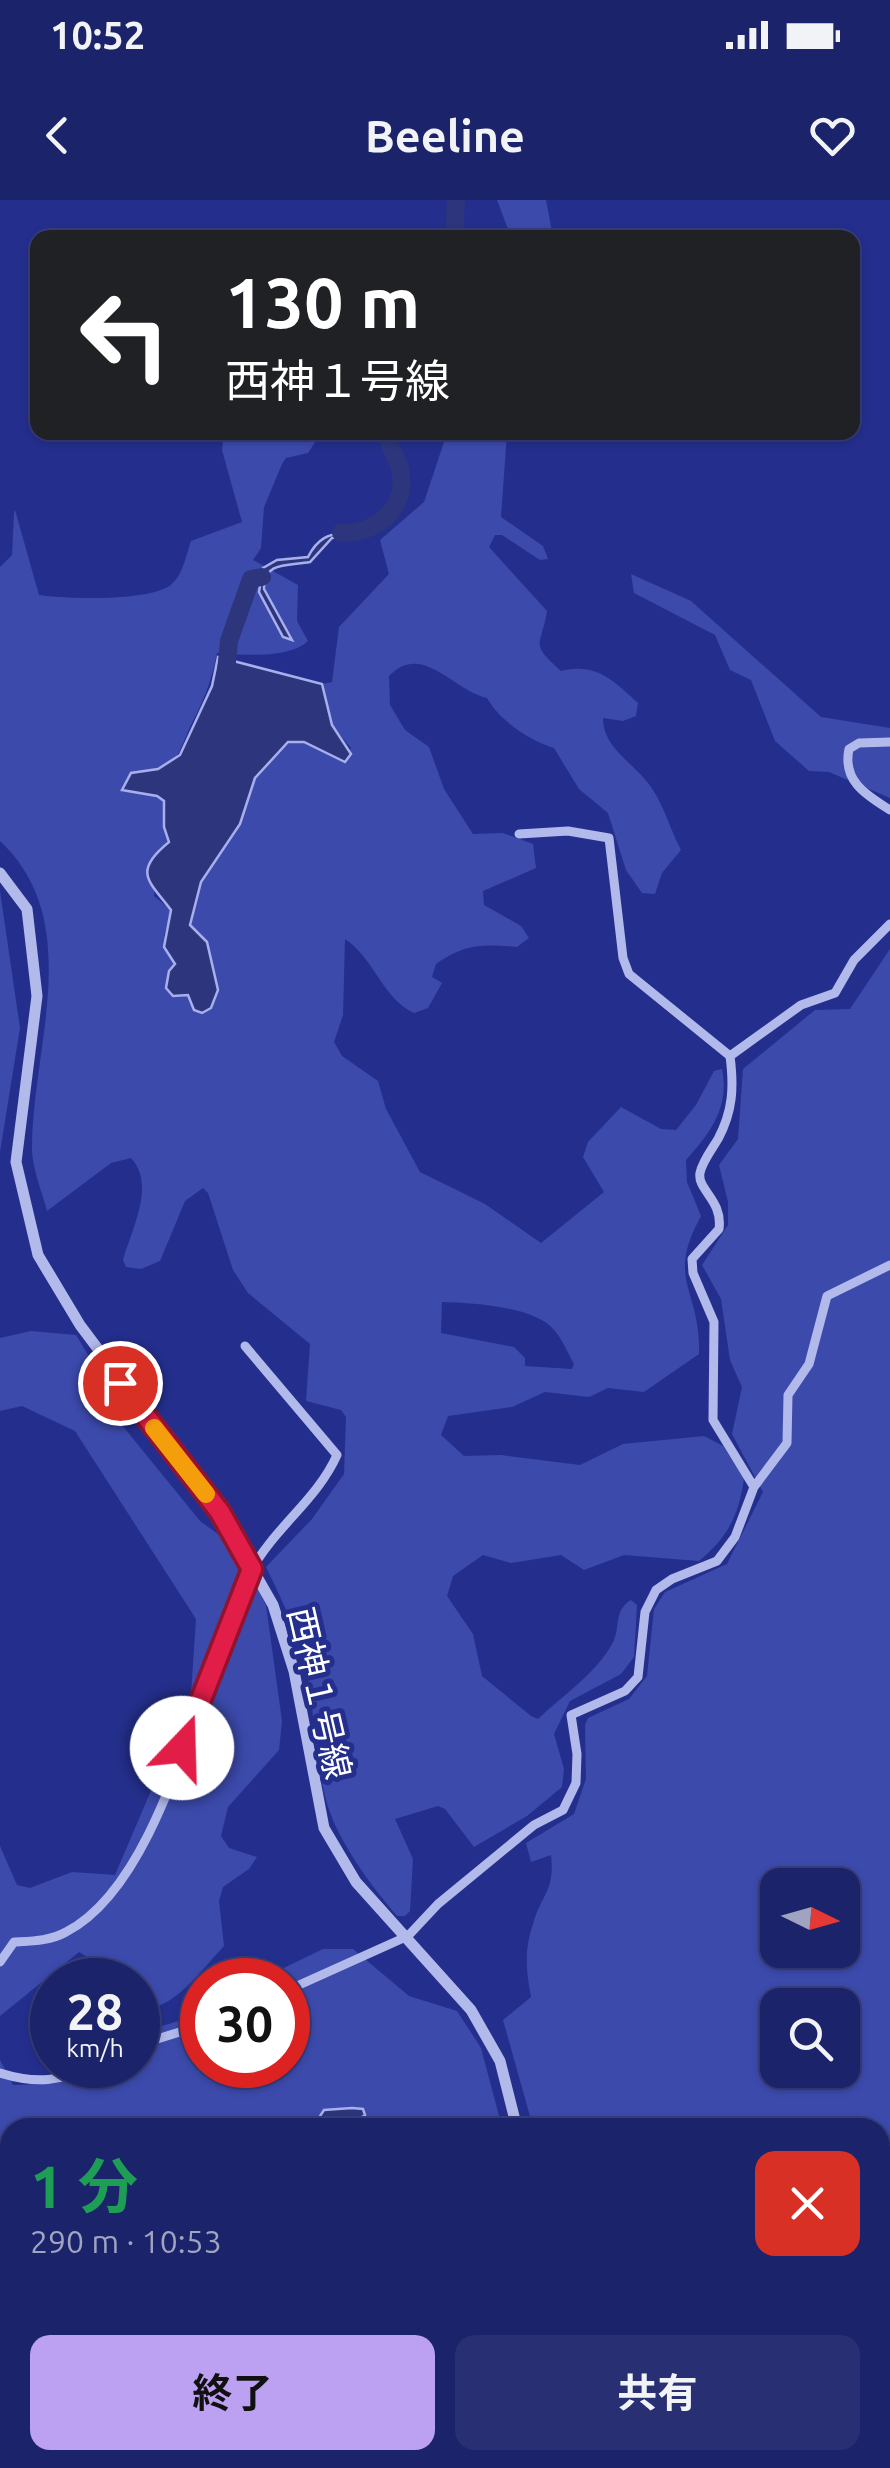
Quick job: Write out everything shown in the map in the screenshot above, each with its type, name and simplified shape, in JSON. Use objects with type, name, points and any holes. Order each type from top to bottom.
[{"type":"street","points":[[890,742],[859,742],[848,750],[846,762],[867,800],[890,810]]},
{"type":"street","points":[[520,834],[568,831],[609,838],[622,958],[630,974],[730,1056],[733,1100],[727,1122],[700,1170],[700,1181],[722,1213],[720,1228],[692,1259],[693,1273],[714,1322],[714,1420],[754,1486]]},
{"type":"street","name":"西神１号線","points":[[0,873],[27,909],[37,996],[16,1162],[38,1255],[80,1326],[220,1512],[274,1605],[294,1672],[324,1828],[356,1882],[471,2010],[500,2061],[515,2118]]},
{"type":"street","points":[[730,1056],[801,1006],[835,993],[854,960],[890,924]]},
{"type":"street","points":[[310,1980],[408,1936],[438,1904],[534,1825],[564,1810],[576,1783],[571,1715],[625,1691],[638,1678],[648,1604],[672,1579],[722,1557],[742,1523],[754,1486],[788,1444],[788,1395],[809,1364],[828,1296],[890,1265]]},
{"type":"street","points":[[0,1962],[14,1942],[64,1934],[85,1920],[124,1880],[152,1825],[252,1569],[326,1480],[337,1454],[323,1432],[246,1346]]},
{"type":"street","points":[[0,2073],[30,2082]]},
{"type":"shaded area","points":[[497,200],[546,200],[552,230],[508,230]]},
{"type":"shaded area","points":[[225,440],[316,440],[308,453],[286,458],[282,464],[264,507],[261,548],[253,560],[298,585],[297,621],[308,641],[277,653],[217,653],[205,694],[176,758],[162,768],[134,771],[124,791],[147,793],[164,801],[164,827],[170,839],[157,851],[154,896],[171,910],[164,936],[175,960],[176,997],[188,995],[194,1010],[213,1005],[209,947],[190,925],[201,882],[240,824],[255,778],[288,742],[303,742],[345,762],[351,748],[332,725],[322,684],[332,682],[339,627],[389,574],[380,540],[424,502],[445,440],[506,440],[501,517],[543,546],[548,559],[540,560],[502,535],[495,535],[489,547],[547,611],[540,644],[544,655],[561,671],[584,669],[604,675],[638,703],[636,716],[623,721],[603,718],[605,729],[615,748],[653,790],[681,850],[662,873],[655,894],[642,893],[626,870],[608,813],[579,789],[554,748],[516,729],[487,698],[438,671],[414,664],[401,667],[389,676],[390,705],[405,730],[429,747],[444,789],[473,834],[503,833],[533,844],[536,868],[483,891],[484,905],[521,926],[529,938],[517,947],[484,946],[446,957],[436,964],[432,977],[442,983],[428,1008],[414,1013],[394,998],[364,957],[345,939],[343,1015],[334,1042],[342,1056],[378,1081],[386,1109],[420,1172],[485,1204],[541,1243],[604,1192],[583,1157],[588,1142],[621,1107],[661,1129],[676,1130],[696,1105],[714,1071],[722,1069],[724,1083],[716,1119],[686,1160],[687,1182],[701,1216],[691,1238],[685,1271],[699,1354],[644,1392],[608,1388],[589,1397],[545,1392],[512,1407],[448,1416],[441,1435],[464,1456],[501,1455],[580,1465],[623,1444],[704,1436],[723,1446],[744,1478],[735,1514],[725,1534],[699,1561],[624,1555],[584,1570],[561,1555],[511,1563],[483,1555],[453,1576],[447,1596],[473,1634],[482,1676],[531,1716],[538,1719],[598,1663],[613,1642],[622,1609],[631,1600],[637,1605],[634,1657],[621,1674],[570,1701],[554,1734],[564,1769],[562,1787],[527,1816],[474,1847],[445,1809],[438,1806],[395,1819],[413,1859],[410,1911],[405,1916],[397,1916],[380,1895],[336,1827],[323,1788],[302,1654],[266,1567],[312,1519],[344,1474],[346,1417],[341,1410],[306,1401],[310,1344],[248,1293],[233,1270],[203,1188],[185,1201],[160,1261],[141,1269],[126,1267],[123,1260],[142,1194],[142,1181],[131,1158],[111,1163],[47,1211],[32,1151],[48,988],[48,948],[42,910],[26,874],[0,841],[0,567],[12,555],[14,513],[15,510],[39,595],[108,598],[161,590],[179,575],[191,541],[242,522],[222,450]],"holes":[[[442,1302],[502,1307],[545,1322],[562,1342],[574,1364],[572,1369],[525,1366],[525,1358],[514,1347],[441,1333]]]},
{"type":"shaded area","points":[[364,527],[365,534],[332,538],[310,562],[279,566],[268,574],[264,589],[292,640],[283,637],[259,592],[263,568],[277,560],[308,557],[325,538]]},
{"type":"shaded area","points":[[631,574],[691,601],[821,717],[890,728],[890,798],[829,772],[809,771],[775,741],[751,680],[730,670],[715,635],[634,593]]},
{"type":"shaded area","points":[[218,657],[322,684],[332,725],[351,754],[345,762],[304,742],[288,742],[255,778],[240,824],[201,882],[190,925],[207,942],[218,990],[211,1008],[202,1013],[194,1010],[188,995],[173,996],[166,988],[169,971],[175,964],[164,947],[171,910],[148,876],[151,861],[169,842],[164,827],[164,801],[157,796],[122,790],[131,773],[158,769],[180,755],[212,686]]},
{"type":"shaded area","points":[[0,891],[20,1028],[0,1152]]},
{"type":"shaded area","points":[[890,949],[890,2118],[530,2118],[503,2020],[531,1997],[528,1943],[551,1877],[551,1855],[531,1862],[526,1843],[574,1814],[586,1779],[585,1725],[588,1718],[629,1699],[647,1676],[654,1609],[665,1592],[727,1564],[763,1492],[732,1434],[742,1387],[730,1360],[721,1299],[702,1265],[728,1225],[728,1202],[719,1165],[738,1139],[743,1069],[815,1010],[850,1009]]},
{"type":"shaded area","points":[[31,1331],[76,1335],[96,1368],[113,1414],[200,1521],[236,1547],[266,1605],[282,1721],[279,1750],[228,1807],[221,1836],[229,1848],[257,1857],[249,1869],[223,1887],[219,1901],[224,1946],[213,1958],[180,1958],[180,1992],[160,2005],[160,1958],[89,1958],[79,1952],[72,1958],[30,1958],[30,1992],[0,2016],[0,1846],[17,1885],[30,1888],[72,1872],[115,1875],[170,1746],[176,1718],[191,1694],[196,1619],[75,1431],[22,1406],[0,1411],[0,1338]]},
{"type":"shaded area","points":[[323,1949],[353,1949],[409,1996],[457,2011],[481,2048],[500,2118],[0,2118],[0,2060],[13,2085],[30,2084],[30,2088],[160,2088],[160,2026],[180,2021],[180,2088],[310,2088],[310,1958],[304,1958]]},
{"type":"shaded area","points":[[363,2109],[365,2115],[319,2118],[324,2110]]},
{"type":"waterway","points":[[454,230],[456,200]]},
{"type":"waterway","points":[[341,533],[366,529],[395,507],[400,496],[400,469],[388,440]]},
{"type":"waterway","points":[[225,682],[229,641],[251,579],[262,577]]},
{"type":"slow traffic","points":[[154,1428],[206,1494]]},
{"type":"route","points":[[120,1383],[220,1512],[252,1569],[182,1748]]}]
